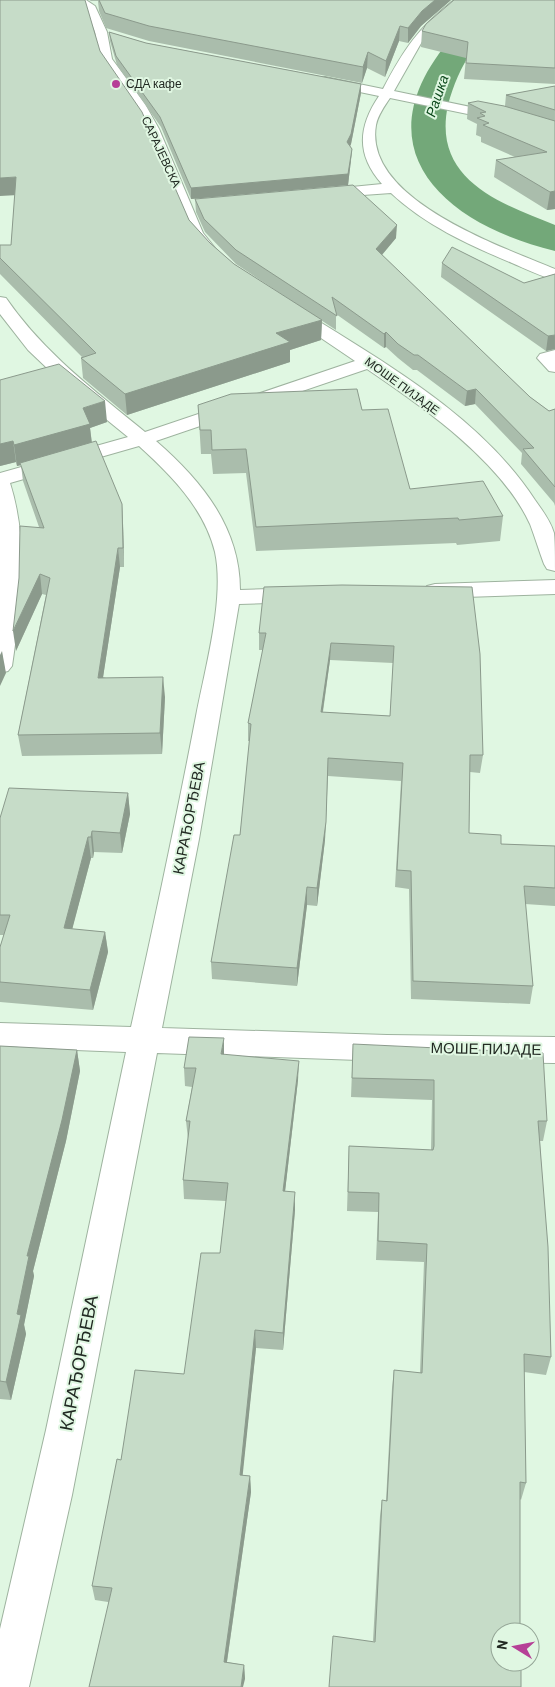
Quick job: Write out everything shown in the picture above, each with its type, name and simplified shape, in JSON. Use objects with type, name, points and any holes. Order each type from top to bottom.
[{"type":"street","name":"САРАЈЕВСКА","points":[[78,0],[93,5],[101,32],[106,60],[138,104],[152,129],[190,205],[196,234],[206,248],[224,265]]},
{"type":"street","points":[[461,0],[426,30],[409,52],[374,115],[369,128],[369,141],[374,163],[392,188],[409,203],[446,225],[555,275]]},
{"type":"street","points":[[101,32],[115,37]]},
{"type":"street","points":[[308,77],[464,110],[549,131],[555,118]]},
{"type":"street","points":[[303,196],[392,188]]},
{"type":"street","name":"МОШЕ ПИЈАДЕ","points":[[271,298],[369,362],[447,419],[496,463],[515,483],[542,526],[555,564]]},
{"type":"street","name":"КАРАЂОРЂЕВА","points":[[0,302],[21,331],[58,370],[143,439],[175,471],[207,510],[225,548],[229,571],[229,597],[213,696],[146,1039],[71,1407],[26,1614],[7,1687]]},
{"type":"street","points":[[555,355],[546,358],[555,367]]},
{"type":"street","points":[[0,666],[12,565],[10,523],[0,481],[143,439],[369,362]]},
{"type":"street","points":[[412,591],[555,587]]},
{"type":"street","points":[[229,597],[325,594]]},
{"type":"street","points":[[0,1035],[146,1039]]},
{"type":"street","name":"МОШЕ ПИЈАДЕ","points":[[146,1039],[387,1048],[555,1050]]},
{"type":"building","points":[[0,0],[85,0],[100,51],[142,112],[189,220],[210,243],[234,264],[322,320],[276,333],[290,342],[125,394],[81,358],[96,353],[0,258],[0,245],[11,245],[16,177],[0,178]]},
{"type":"building","points":[[99,0],[435,0],[422,11],[408,28],[400,26],[386,61],[368,52],[363,67],[149,26],[105,13]]},
{"type":"building","points":[[454,0],[555,0],[555,68],[466,63],[468,42],[422,31],[426,24]]},
{"type":"building","points":[[109,32],[146,43],[361,84],[351,134],[347,142],[352,149],[348,174],[191,188],[160,117],[116,56]]},
{"type":"building","points":[[555,86],[555,110],[506,95]]},
{"type":"building","points":[[478,101],[504,106],[555,121],[555,191],[550,192],[496,160],[547,152],[483,125],[489,123],[477,118],[485,116],[480,113],[486,112],[468,103]]},
{"type":"building","points":[[353,185],[397,225],[376,249],[530,397],[549,411],[555,409],[555,487],[523,449],[534,448],[476,389],[467,391],[418,355],[414,355],[398,344],[386,332],[384,334],[332,297],[337,316],[236,250],[204,219],[195,199]]},
{"type":"building","points":[[452,247],[524,283],[555,274],[555,335],[548,336],[442,263]]},
{"type":"building","points":[[59,364],[105,401],[83,408],[90,424],[14,445],[13,441],[0,444],[0,380]]},
{"type":"building","points":[[357,389],[362,410],[388,409],[410,489],[483,481],[503,516],[459,520],[458,518],[256,527],[246,449],[212,450],[211,430],[200,430],[198,405],[231,394]]},
{"type":"building","points":[[96,441],[122,504],[123,548],[118,548],[98,678],[163,677],[160,733],[18,735],[50,578],[40,574],[13,631],[19,578],[20,526],[44,528],[20,463]]},
{"type":"building","points":[[342,585],[472,587],[480,654],[483,755],[470,755],[469,833],[501,835],[501,844],[555,846],[555,888],[524,886],[533,986],[413,981],[411,871],[397,870],[403,763],[328,758],[326,822],[317,888],[307,887],[297,968],[211,962],[234,835],[240,835],[251,724],[248,723],[266,633],[259,633],[264,587]],"holes":[[[331,643],[394,646],[390,716],[321,712]]]},
{"type":"building","points":[[9,788],[128,793],[120,833],[92,831],[91,837],[88,837],[64,928],[105,932],[90,990],[0,982],[0,947],[10,915],[0,915],[0,818]]},
{"type":"building","points":[[189,1037],[224,1038],[221,1054],[299,1061],[283,1191],[295,1192],[283,1333],[255,1330],[240,1475],[250,1476],[224,1662],[244,1665],[241,1687],[89,1687],[112,1588],[92,1586],[117,1459],[121,1460],[135,1370],[184,1374],[201,1253],[220,1253],[228,1183],[183,1180],[190,1121],[186,1121],[196,1068],[184,1068]]},
{"type":"building","points":[[353,1044],[543,1053],[547,1121],[538,1121],[548,1247],[551,1357],[524,1354],[526,1483],[520,1482],[520,1622],[490,1622],[490,1672],[521,1672],[521,1687],[329,1687],[333,1636],[375,1642],[382,1500],[387,1501],[394,1370],[422,1373],[427,1244],[378,1241],[379,1193],[348,1192],[349,1146],[433,1150],[434,1146],[434,1080],[352,1078]]},
{"type":"building","points":[[0,1046],[77,1050],[62,1120],[27,1256],[29,1256],[17,1314],[21,1315],[6,1382],[0,1381]]},
{"type":"waterway","name":"Рашка","points":[[511,0],[468,37],[442,76],[434,94],[430,114],[428,133],[431,151],[438,168],[462,194],[487,210],[555,239]]},
{"type":"place","name":"СДА кафе","points":[[116,84]]}]
